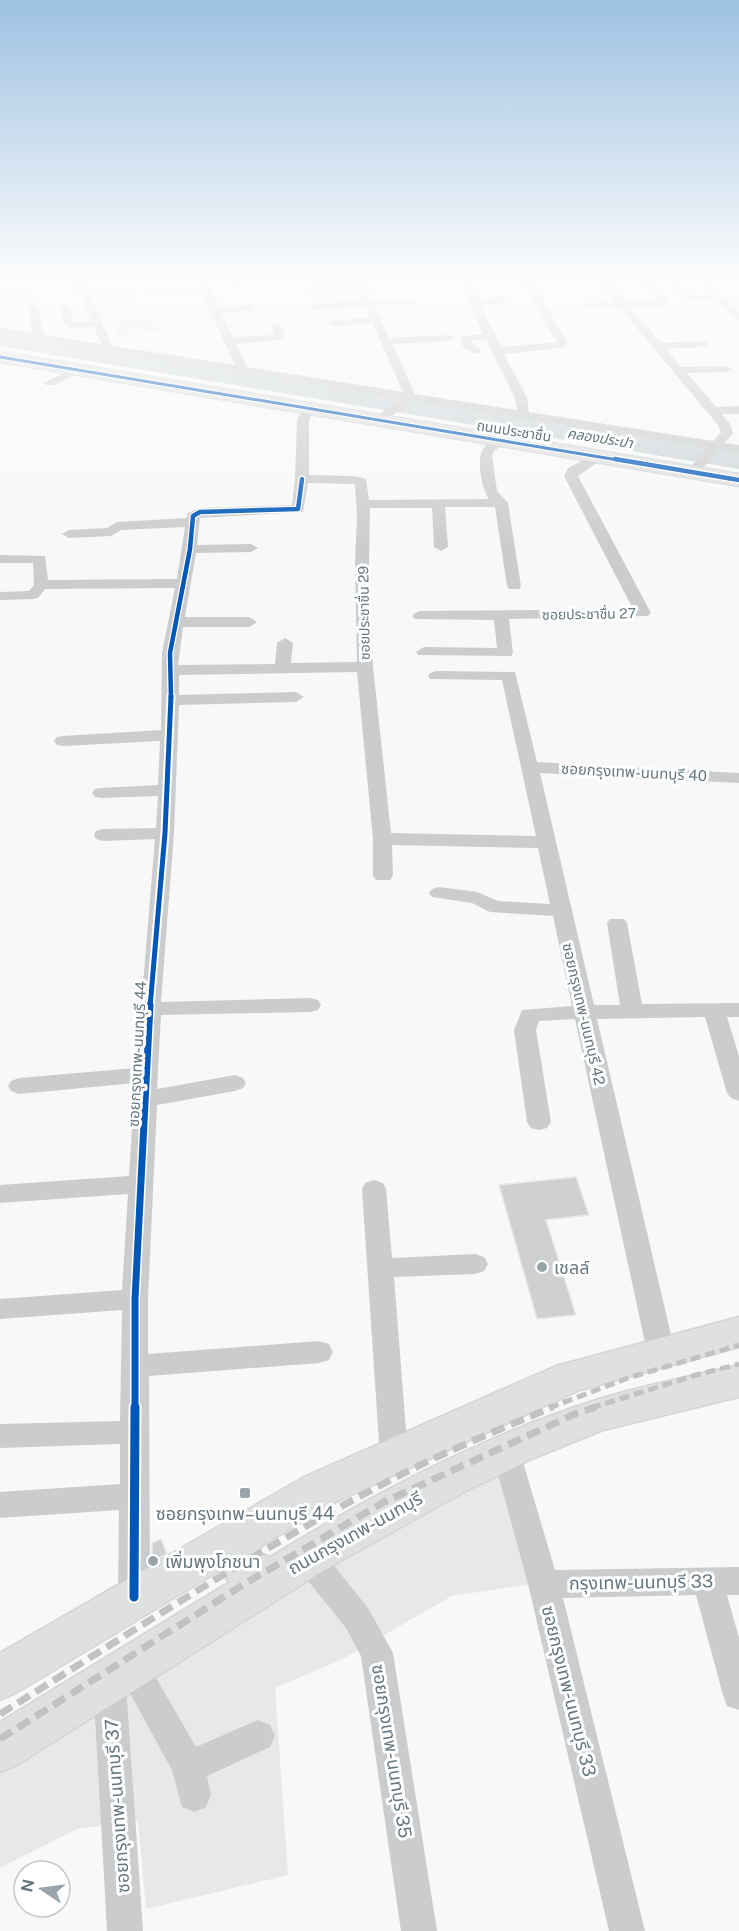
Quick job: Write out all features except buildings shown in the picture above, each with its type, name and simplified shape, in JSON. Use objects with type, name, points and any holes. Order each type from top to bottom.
[{"type":"main road","name":"ถนนประชาชื่น","points":[[65,368],[312,409],[383,418],[597,457],[696,468],[739,480]]},
{"type":"main road","points":[[0,1678],[134,1596],[321,1489],[570,1377],[739,1332]]},
{"type":"main road","name":"ถนนกรุงเทพ-นนทบุรี","points":[[0,1749],[354,1530],[506,1452],[595,1417],[739,1381]]},
{"type":"main road","points":[[240,1536],[238,1555],[243,1566],[272,1579]]},
{"type":"street","points":[[243,368],[411,398],[739,449]]},
{"type":"street","points":[[398,368],[411,398]]},
{"type":"street","points":[[508,368],[526,398],[524,411],[518,414]]},
{"type":"street","points":[[678,370],[726,369]]},
{"type":"street","points":[[50,383],[76,370]]},
{"type":"street","points":[[678,370],[724,424],[727,433],[696,468]]},
{"type":"street","points":[[383,418],[411,398]]},
{"type":"street","points":[[69,534],[111,531],[117,526],[193,519],[200,512],[298,509],[302,479],[303,421],[306,413],[312,409]]},
{"type":"street","points":[[713,411],[739,410]]},
{"type":"street","points":[[502,441],[489,449],[486,456],[490,492],[501,503],[514,585]]},
{"type":"street","name":"ซอยประชาชื่น 27","points":[[420,616],[643,613],[571,476],[573,471],[597,457]]},
{"type":"street","name":"ซอยประชาชื่น 29","points":[[302,479],[362,482],[365,667],[382,838],[383,876]]},
{"type":"street","points":[[438,502],[441,547]]},
{"type":"street","points":[[362,504],[501,503]]},
{"type":"street","name":"ซอยกรุงเทพ-นนทบุรี 44","points":[[134,1596],[135,1299],[150,1009],[165,833],[171,700],[170,653],[190,549],[193,519]]},
{"type":"street","points":[[190,549],[251,548]]},
{"type":"street","points":[[0,559],[40,559],[41,585],[33,595],[0,596]]},
{"type":"street","points":[[41,585],[184,583]]},
{"type":"street","points":[[424,652],[505,653],[501,615]]},
{"type":"street","points":[[176,622],[249,622]]},
{"type":"street","points":[[283,669],[285,643]]},
{"type":"street","points":[[171,670],[365,667]]},
{"type":"street","name":"ซอยกรุงเทพ-นนทบุรี 42","points":[[436,676],[509,675],[661,1352]]},
{"type":"street","points":[[171,700],[296,697]]},
{"type":"street","points":[[63,741],[169,735]]},
{"type":"street","name":"ซอยกรุงเทพ-นนทบุรี 40","points":[[530,767],[739,778]]},
{"type":"street","points":[[101,793],[166,790]]},
{"type":"street","points":[[103,835],[165,833]]},
{"type":"street","points":[[382,838],[545,842]]},
{"type":"street","points":[[439,893],[477,898],[490,906],[560,910]]},
{"type":"street","points":[[617,923],[632,1011]]},
{"type":"street","points":[[150,1009],[310,1005]]},
{"type":"street","points":[[714,1010],[739,1093]]},
{"type":"street","points":[[539,1122],[525,1030],[526,1020],[530,1015],[739,1010]]},
{"type":"street","points":[[19,1086],[147,1074]]},
{"type":"street","points":[[146,1099],[235,1083]]},
{"type":"street","points":[[0,1194],[141,1184]]},
{"type":"street","points":[[374,1189],[394,1456]]},
{"type":"street","points":[[381,1268],[475,1264]]},
{"type":"street","points":[[0,1309],[135,1299]]},
{"type":"street","points":[[134,1366],[319,1352]]},
{"type":"street","points":[[0,1436],[134,1432]]},
{"type":"street","name":"ซอยกรุงเทพ-นนทบุรี 33","points":[[506,1452],[544,1584],[627,1931]]},
{"type":"street","points":[[0,1505],[133,1496]]},
{"type":"street","name":"ซอยกรุงเทพ-นนทบุรี 35","points":[[308,1557],[357,1618],[377,1653],[419,1931]]},
{"type":"street","points":[[707,1580],[739,1695]]},
{"type":"street","name":"กรุงเทพ-นนทบุรี 33","points":[[544,1584],[739,1581]]},
{"type":"street","points":[[121,1673],[191,1781],[216,1757],[258,1736]]},
{"type":"street","name":"ซอยกรุงเทพ-นนทบุรี 37","points":[[121,1673],[125,1931]]},
{"type":"shaded area","points":[[505,1471],[531,1584],[452,1596],[341,1660],[275,1688],[288,1875],[146,1909],[138,1821],[77,1829],[18,1859],[12,1859],[12,1862],[0,1868],[0,1770],[363,1537]]},
{"type":"water","name":"คลองประปา","points":[[133,368],[216,368],[739,453],[739,469]]},
{"type":"railway","points":[[549,1408],[628,1378],[739,1345]]},
{"type":"railway","points":[[591,1408],[739,1364]]},
{"type":"railway","points":[[0,1714],[189,1596],[334,1510],[424,1463],[553,1407]]},
{"type":"railway","points":[[0,1739],[246,1583],[384,1502],[577,1413],[596,1407]]},
{"type":"cycle path","points":[[67,368],[739,480]]},
{"type":"cycle path","points":[[134,1597],[135,1299],[150,1009],[165,833],[171,700],[170,653],[190,549],[193,516],[200,512],[298,509],[302,479]]},
{"type":"place","name":"เชลล์","points":[[542,1267]]},
{"type":"place","name":"ซอยกรุงเทพ–นนทบุรี 44","points":[[245,1493]]},
{"type":"place","name":"เพิ่มพุงโภชนา","points":[[153,1561]]}]
